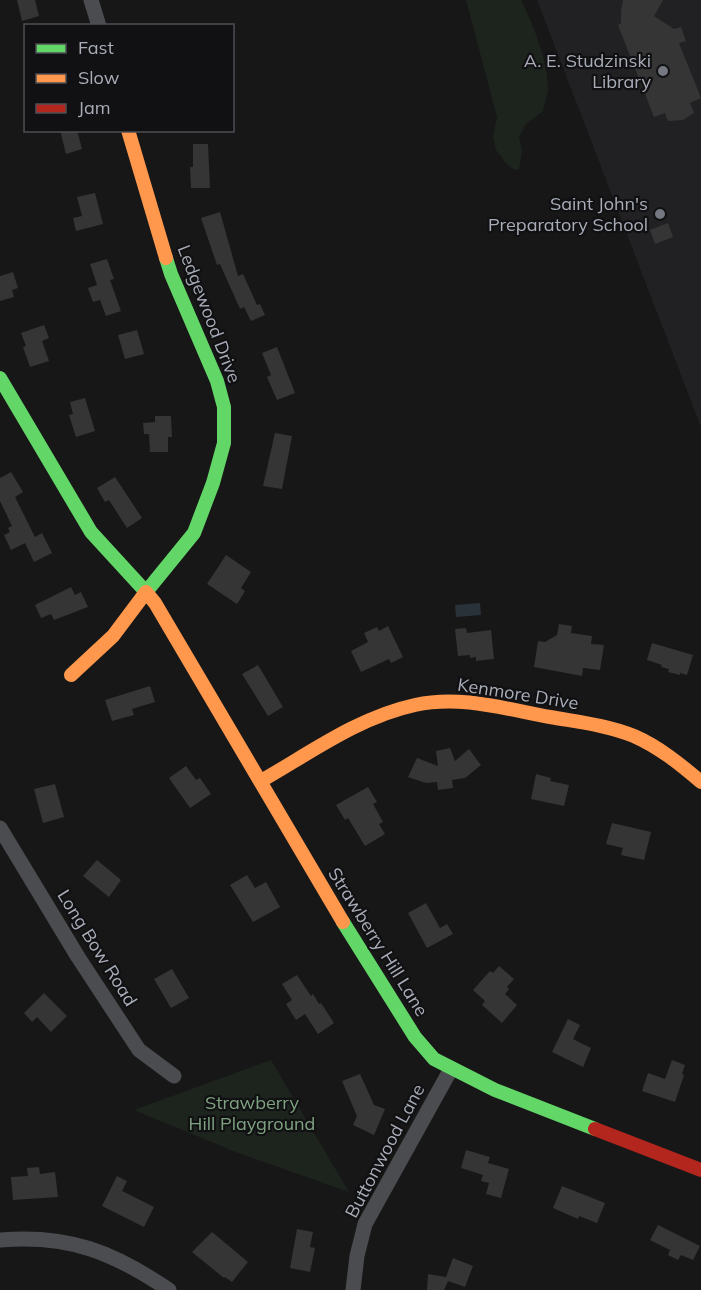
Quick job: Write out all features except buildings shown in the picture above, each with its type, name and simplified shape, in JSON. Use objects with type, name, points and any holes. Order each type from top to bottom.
[{"type":"street","points":[[91,0],[98,24]]},
{"type":"street","name":"Ledgewood Drive","points":[[71,675],[113,636],[194,533],[213,483],[224,443],[224,407],[213,371],[171,274],[129,132]]},
{"type":"street","points":[[0,378],[90,532],[146,592]]},
{"type":"street","name":"Strawberry Hill Lane","points":[[146,592],[155,603],[261,781],[340,918],[415,1037],[434,1059],[495,1090],[701,1170]]},
{"type":"street","name":"Kenmore Drive","points":[[261,781],[386,713],[429,702],[460,702],[604,726],[646,742],[670,756],[701,782]]},
{"type":"street","name":"Long Bow Road","points":[[0,828],[78,957],[139,1050],[174,1076]]},
{"type":"street","name":"Buttonwood Lane","points":[[352,1290],[365,1224],[451,1069]]},
{"type":"street","points":[[0,1240],[47,1239],[85,1246],[120,1259],[169,1290]]},
{"type":"shaded area","name":"Saint John's Preparatory School","points":[[537,0],[701,0],[701,427]]},
{"type":"shaded area","points":[[480,603],[481,615],[456,617],[455,605]]},
{"type":"green space","points":[[466,0],[521,0],[539,43],[548,91],[543,111],[526,124],[519,137],[522,151],[519,169],[514,170],[496,150],[493,137],[497,117]]},
{"type":"green space","name":"Strawberry Hill Playground","points":[[271,1060],[349,1192],[233,1151],[134,1110]]},
{"type":"traffic: fast","points":[[0,378],[91,532],[146,592],[194,533],[213,483],[224,443],[224,407],[217,381],[166,258]]},
{"type":"traffic: fast","points":[[343,922],[415,1037],[434,1059],[495,1090],[595,1129]]},
{"type":"traffic: slow","points":[[129,132],[166,258]]},
{"type":"traffic: slow","points":[[71,675],[113,636],[146,592],[155,603],[343,922]]},
{"type":"traffic: slow","points":[[261,781],[335,737],[374,718],[432,702],[466,702],[592,724],[624,732],[661,751],[701,782]]},
{"type":"traffic: jam","points":[[595,1129],[701,1170]]},
{"type":"place","name":"A. E. Studzinski Library","points":[[663,71]]},
{"type":"place","name":"Saint John's Preparatory School","points":[[660,214]]}]
